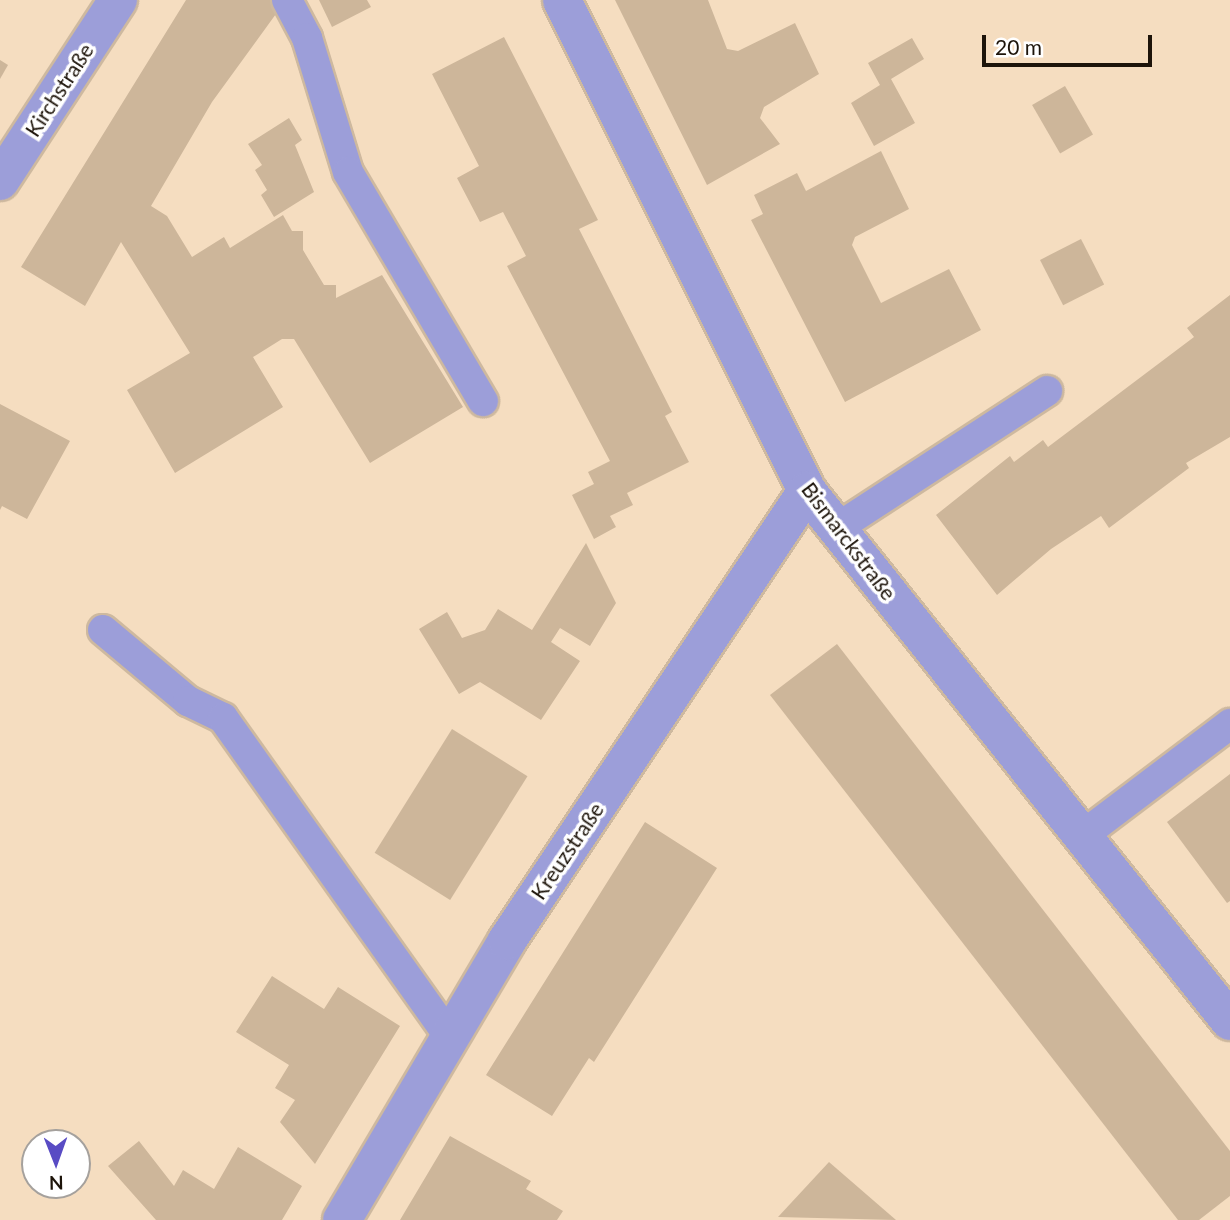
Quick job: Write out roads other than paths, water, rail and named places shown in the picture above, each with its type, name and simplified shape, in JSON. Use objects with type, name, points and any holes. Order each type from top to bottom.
[{"type":"street","name":"Kirchstraße","points":[[0,181],[118,0]]},
{"type":"street","name":"Bismarckstraße","points":[[562,0],[807,492],[1230,1021]]},
{"type":"street","name":"Kreuzstraße","points":[[342,1220],[507,941],[807,492]]},
{"type":"lane","points":[[287,0],[307,38],[348,172],[483,401]]},
{"type":"lane","points":[[837,528],[1047,391]]},
{"type":"lane","points":[[103,630],[188,701],[223,718],[450,1037]]},
{"type":"lane","points":[[1082,836],[1230,724]]}]
